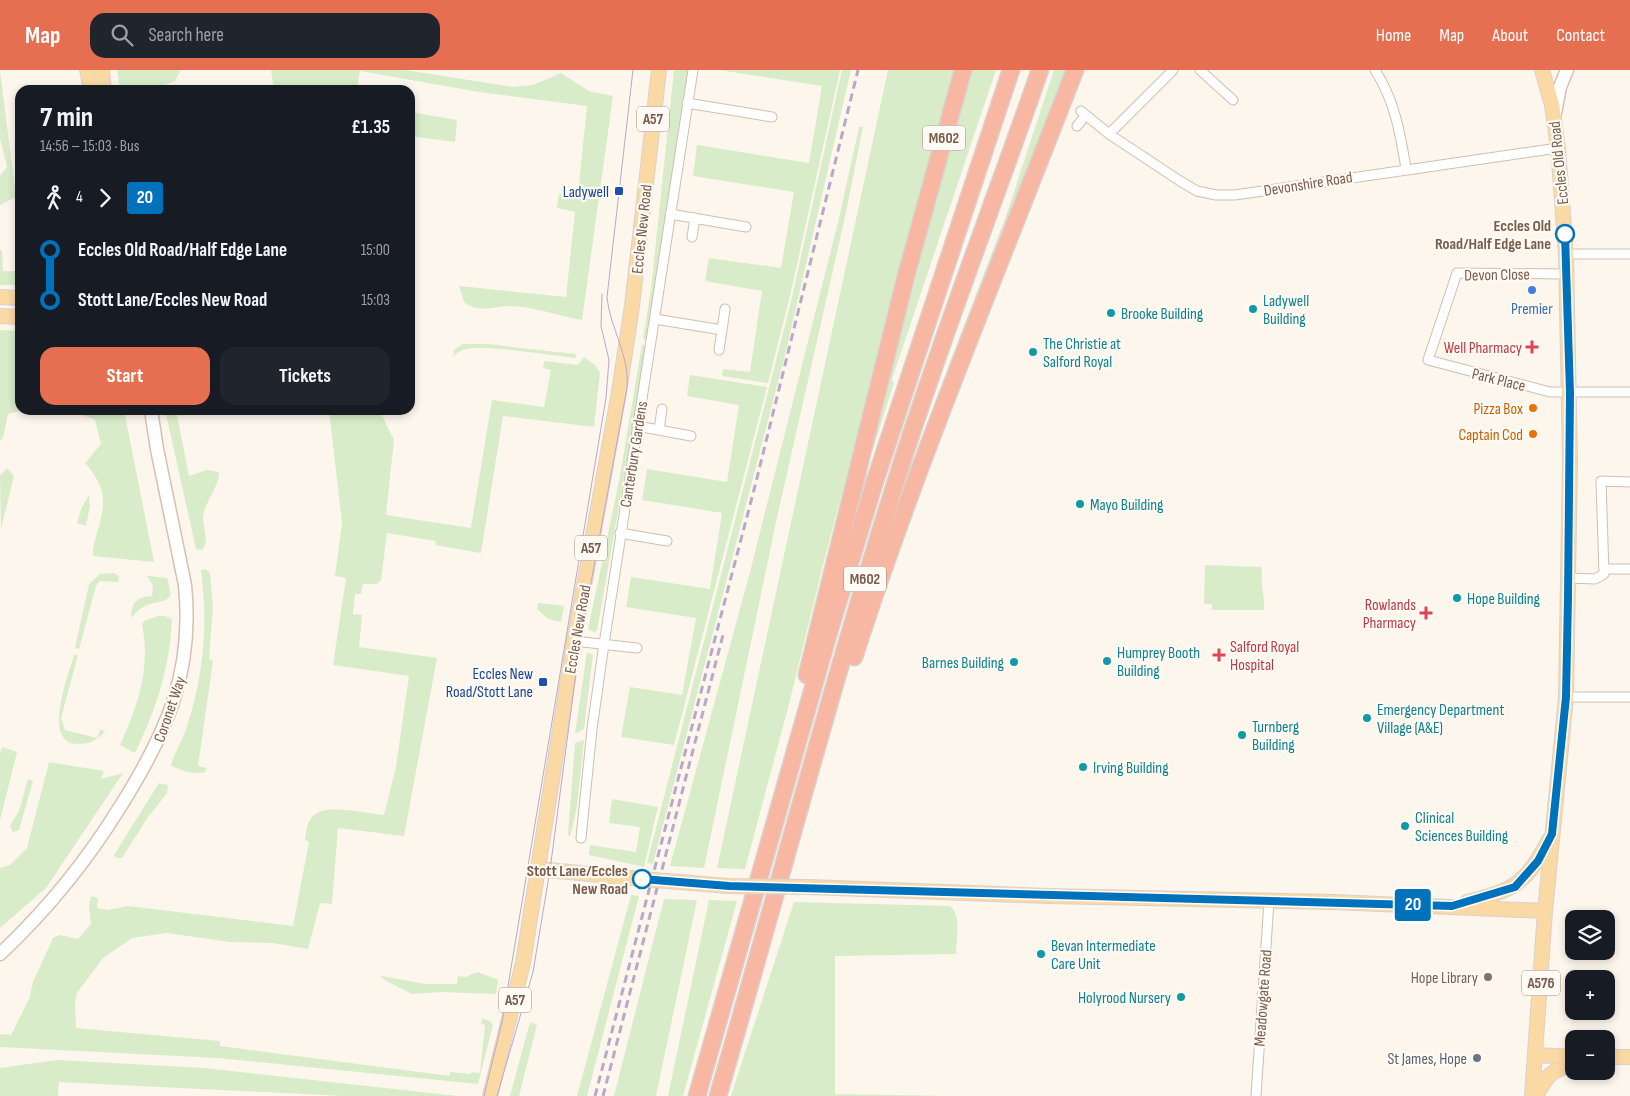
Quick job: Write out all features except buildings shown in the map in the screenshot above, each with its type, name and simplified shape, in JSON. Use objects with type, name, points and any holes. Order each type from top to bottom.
[{"type":"highway","name":"M602","points":[[775,824],[817,630],[906,276],[963,70]]},
{"type":"highway","name":"M602","points":[[697,1096],[829,632],[874,484],[1011,70]]},
{"type":"highway","name":"M602","points":[[718,1096],[861,592],[936,362],[1040,70]]},
{"type":"highway","name":"M602","points":[[791,840],[877,586],[1075,70]]},
{"type":"main road","points":[[87,70],[90,85]]},
{"type":"main road","points":[[102,70],[104,85]]},
{"type":"main road","name":"Eccles New Road","points":[[490,1096],[523,963],[574,641],[627,345],[659,70]]},
{"type":"main road","name":"Eccles Old Road","points":[[1532,1096],[1545,911],[1566,697],[1570,393],[1567,274],[1558,148],[1554,118],[1542,70]]},
{"type":"main road","points":[[0,297],[15,298]]},
{"type":"main road","points":[[0,316],[15,316]]},
{"type":"main road","points":[[1452,906],[1515,887],[1538,861],[1552,834]]},
{"type":"main road","points":[[538,869],[729,886],[1452,906],[1545,911]]},
{"type":"main road","points":[[1536,1055],[1565,1057]]},
{"type":"main road","points":[[1615,1057],[1630,1057]]},
{"type":"main road","points":[[1536,1096],[1545,1080],[1554,1070],[1565,1067]]},
{"type":"street","name":"Canterbury Gardens","points":[[581,838],[592,729],[620,533],[693,70]]},
{"type":"street","points":[[1109,134],[1173,70]]},
{"type":"street","points":[[1200,70],[1233,100]]},
{"type":"street","points":[[1375,70],[1390,97],[1398,119],[1406,168]]},
{"type":"street","points":[[1554,118],[1557,97],[1567,70]]},
{"type":"street","points":[[687,103],[772,117]]},
{"type":"street","name":"Devonshire Road","points":[[1077,126],[1084,113],[1109,134],[1180,182],[1197,191],[1216,195],[1234,195],[1406,168],[1558,148]]},
{"type":"street","points":[[670,214],[746,227]]},
{"type":"street","points":[[692,237],[695,218]]},
{"type":"street","points":[[1566,254],[1630,254]]},
{"type":"street","name":"Devon Close","points":[[1428,360],[1457,273],[1567,274]]},
{"type":"street","points":[[719,350],[725,309]]},
{"type":"street","points":[[655,319],[722,330]]},
{"type":"street","name":"Park Place","points":[[1428,360],[1550,392],[1630,392]]},
{"type":"street","points":[[659,430],[662,409]]},
{"type":"street","name":"Coronet Way","points":[[0,954],[46,908],[78,870],[104,834],[156,748],[181,673],[186,645],[186,585],[151,415]]},
{"type":"street","points":[[638,426],[691,436]]},
{"type":"street","points":[[1568,578],[1598,578],[1604,574],[1606,569],[1600,481],[1630,482]]},
{"type":"street","points":[[620,533],[667,541]]},
{"type":"street","points":[[1606,569],[1630,569]]},
{"type":"street","points":[[574,641],[637,648]]},
{"type":"street","points":[[1566,697],[1630,697]]},
{"type":"street","name":"Meadowgate Road","points":[[1256,1096],[1269,901]]},
{"type":"green space","points":[[117,70],[181,70],[175,81],[163,85],[119,85]]},
{"type":"green space","points":[[271,70],[405,70],[513,87],[533,85],[561,73],[589,91],[613,96],[582,320],[518,306],[475,307],[464,302],[459,286],[566,297],[575,212],[557,208],[559,194],[578,194],[587,106],[479,92],[360,71],[358,85],[273,85]]},
{"type":"green space","points":[[674,70],[688,70],[649,340],[643,339],[651,289]]},
{"type":"green space","points":[[719,70],[840,70],[790,296],[768,383],[722,376],[723,369],[750,372],[762,291],[705,281],[709,258],[781,268],[794,192],[693,176],[697,145],[809,163],[822,86]]},
{"type":"green space","points":[[842,70],[851,70],[786,351],[653,864],[647,863],[790,306]]},
{"type":"green space","points":[[888,70],[955,70],[824,561],[788,708],[745,869],[717,868]]},
{"type":"green space","points":[[969,70],[996,70],[892,379],[894,383],[872,452],[870,452]]},
{"type":"green space","points":[[1054,70],[1067,70],[940,397],[950,362],[1006,216]]},
{"type":"green space","points":[[0,71],[15,198],[0,205],[0,176],[7,167],[0,138]]},
{"type":"green space","points":[[415,113],[457,120],[455,142],[415,137]]},
{"type":"green space","points":[[859,127],[863,127],[845,217],[776,522],[704,868],[670,866],[750,572],[839,218]]},
{"type":"green space","points":[[0,250],[2,250],[3,271],[15,271],[15,285],[0,285]]},
{"type":"green space","points":[[0,330],[15,331],[15,412],[8,414],[3,438],[0,441]]},
{"type":"green space","points":[[463,344],[487,344],[575,354],[576,356],[575,358],[501,349],[474,348],[462,350],[453,357],[454,350]]},
{"type":"green space","points":[[642,345],[647,346],[597,631],[593,632],[588,629],[619,481]]},
{"type":"green space","points":[[584,357],[595,365],[600,373],[594,427],[503,416],[481,553],[435,545],[436,541],[387,533],[381,580],[377,584],[363,584],[361,594],[355,594],[353,614],[362,615],[359,647],[437,658],[404,836],[338,828],[332,904],[320,903],[308,949],[273,943],[230,942],[167,933],[132,938],[103,958],[77,993],[75,1002],[76,1028],[220,1041],[220,1046],[450,1076],[450,1072],[480,1073],[485,1025],[481,1024],[482,1018],[490,1021],[493,1025],[478,1084],[218,1058],[0,1047],[0,1034],[11,1035],[29,999],[33,982],[53,938],[60,935],[78,939],[91,924],[89,905],[91,896],[98,898],[97,908],[108,910],[128,906],[293,926],[309,842],[305,840],[306,831],[312,817],[326,810],[346,810],[384,815],[396,767],[409,676],[333,665],[346,578],[335,576],[342,523],[330,415],[382,415],[394,440],[386,515],[471,528],[492,400],[544,407],[551,370],[543,368],[544,361],[578,365]]},
{"type":"green space","points":[[690,375],[767,387],[674,745],[621,737],[630,687],[682,695],[696,618],[626,607],[631,577],[710,589],[722,513],[642,500],[647,469],[727,482],[739,405],[687,396]]},
{"type":"green space","points":[[83,415],[125,415],[154,562],[93,556],[102,513],[103,496],[97,480],[85,463],[101,444],[95,420]]},
{"type":"green space","points":[[166,415],[177,415],[189,476],[207,470],[219,472],[217,484],[204,512],[203,522],[206,542],[202,550],[196,549]]},
{"type":"green space","points":[[7,468],[14,476],[1,529],[0,475]]},
{"type":"green space","points":[[89,495],[90,506],[86,526],[77,523],[81,509]]},
{"type":"green space","points":[[1205,565],[1262,567],[1264,610],[1212,610],[1212,604],[1204,604]]},
{"type":"green space","points":[[205,569],[210,573],[213,608],[209,659],[213,661],[198,766],[207,768],[205,772],[193,773],[183,771],[171,765],[193,707],[201,668],[204,610],[201,570]]},
{"type":"green space","points":[[114,573],[119,576],[118,582],[100,581],[96,586],[79,649],[75,648],[89,584],[100,574]]},
{"type":"green space","points":[[140,575],[167,578],[171,594],[165,600],[150,604],[137,611],[131,618],[132,608],[136,601],[152,596],[153,586],[148,577]]},
{"type":"green space","points":[[538,603],[564,606],[561,622],[548,619],[537,609]]},
{"type":"green space","points":[[158,616],[172,619],[171,637],[161,688],[135,753],[120,745],[137,701],[144,672],[145,656],[142,624],[144,621]]},
{"type":"green space","points":[[587,652],[593,655],[584,729],[575,734]]},
{"type":"green space","points":[[74,655],[78,655],[61,718],[65,730],[97,738],[100,730],[105,731],[100,737],[93,741],[82,744],[67,741],[61,733],[59,721],[63,692]]},
{"type":"green space","points":[[584,740],[577,807],[570,837],[568,835],[575,743]]},
{"type":"green space","points":[[2,747],[17,752],[0,820],[0,753]]},
{"type":"green space","points":[[49,762],[104,771],[101,779],[123,773],[46,888],[0,928],[0,868],[10,865],[27,848]]},
{"type":"green space","points":[[28,779],[33,781],[19,830],[13,832],[10,826],[19,811]]},
{"type":"green space","points":[[159,783],[168,785],[167,793],[146,820],[122,858],[117,858],[114,855]]},
{"type":"green space","points":[[612,799],[658,807],[644,867],[589,855],[590,845],[636,852],[640,827],[609,823]]},
{"type":"green space","points":[[631,895],[639,896],[587,1096],[577,1096]]},
{"type":"green space","points":[[664,899],[697,900],[656,1096],[614,1096]]},
{"type":"green space","points":[[709,900],[737,901],[683,1096],[668,1096]]},
{"type":"green space","points":[[794,902],[950,906],[954,910],[957,922],[956,954],[835,956],[835,1094],[947,1096],[731,1096]]},
{"type":"green space","points":[[478,972],[498,980],[496,994],[442,992],[412,994],[381,978],[382,976],[425,984],[457,984],[458,976],[465,977]]},
{"type":"green space","points":[[530,1022],[537,1025],[519,1096],[510,1096]]},
{"type":"green space","points":[[57,1060],[204,1068],[458,1096],[344,1096],[59,1082],[58,1096],[0,1096],[0,1068]]},
{"type":"tram line","points":[[497,1096],[533,972],[550,870],[580,642],[627,388],[626,365],[607,297],[633,70]]},
{"type":"tram line","points":[[484,1096],[502,1022],[606,398],[609,360],[601,326],[602,294]]},
{"type":"railway","points":[[595,1096],[755,486],[858,70]]},
{"type":"railway","points":[[603,1096],[724,631]]},
{"type":"bus line","name":"20","points":[[642,879],[729,886],[967,891],[1048,896],[1429,906],[1452,906],[1491,896],[1515,887],[1538,861],[1552,834],[1566,697],[1570,393],[1565,234]]},
{"type":"place","name":"Ladywell","points":[[619,191]]},
{"type":"place","name":"Eccles Old Road/Half Edge Lane","points":[[1565,234]]},
{"type":"place","name":"Premier","points":[[1532,290]]},
{"type":"place","name":"Ladywell Building","points":[[1253,309]]},
{"type":"place","name":"Brooke Building","points":[[1111,313]]},
{"type":"place","name":"Well Pharmacy","points":[[1532,347]]},
{"type":"place","name":"The Christie at Salford Royal","points":[[1033,352]]},
{"type":"place","name":"Pizza Box","points":[[1533,408]]},
{"type":"place","name":"Captain Cod","points":[[1533,434]]},
{"type":"place","name":"Mayo Building","points":[[1080,504]]},
{"type":"place","name":"Hope Building","points":[[1457,598]]},
{"type":"place","name":"Rowlands Pharmacy","points":[[1426,613]]},
{"type":"place","name":"Salford Royal Hospital","points":[[1219,655]]},
{"type":"place","name":"Humprey Booth Building","points":[[1107,661]]},
{"type":"place","name":"Barnes Building","points":[[1014,662]]},
{"type":"place","name":"Eccles New Road/Stott Lane","points":[[543,682]]},
{"type":"place","name":"Emergency Department Village (A&E)","points":[[1367,718]]},
{"type":"place","name":"Turnberg Building","points":[[1242,735]]},
{"type":"place","name":"Irving Building","points":[[1083,767]]},
{"type":"place","name":"Clinical Sciences Building","points":[[1405,826]]},
{"type":"place","name":"Stott Lane/Eccles New Road","points":[[642,879]]},
{"type":"place","name":"Bevan Intermediate Care Unit","points":[[1041,954]]},
{"type":"place","name":"Hope Library","points":[[1488,977]]},
{"type":"place","name":"Holyrood Nursery","points":[[1181,997]]},
{"type":"place","name":"St James, Hope","points":[[1477,1058]]}]
